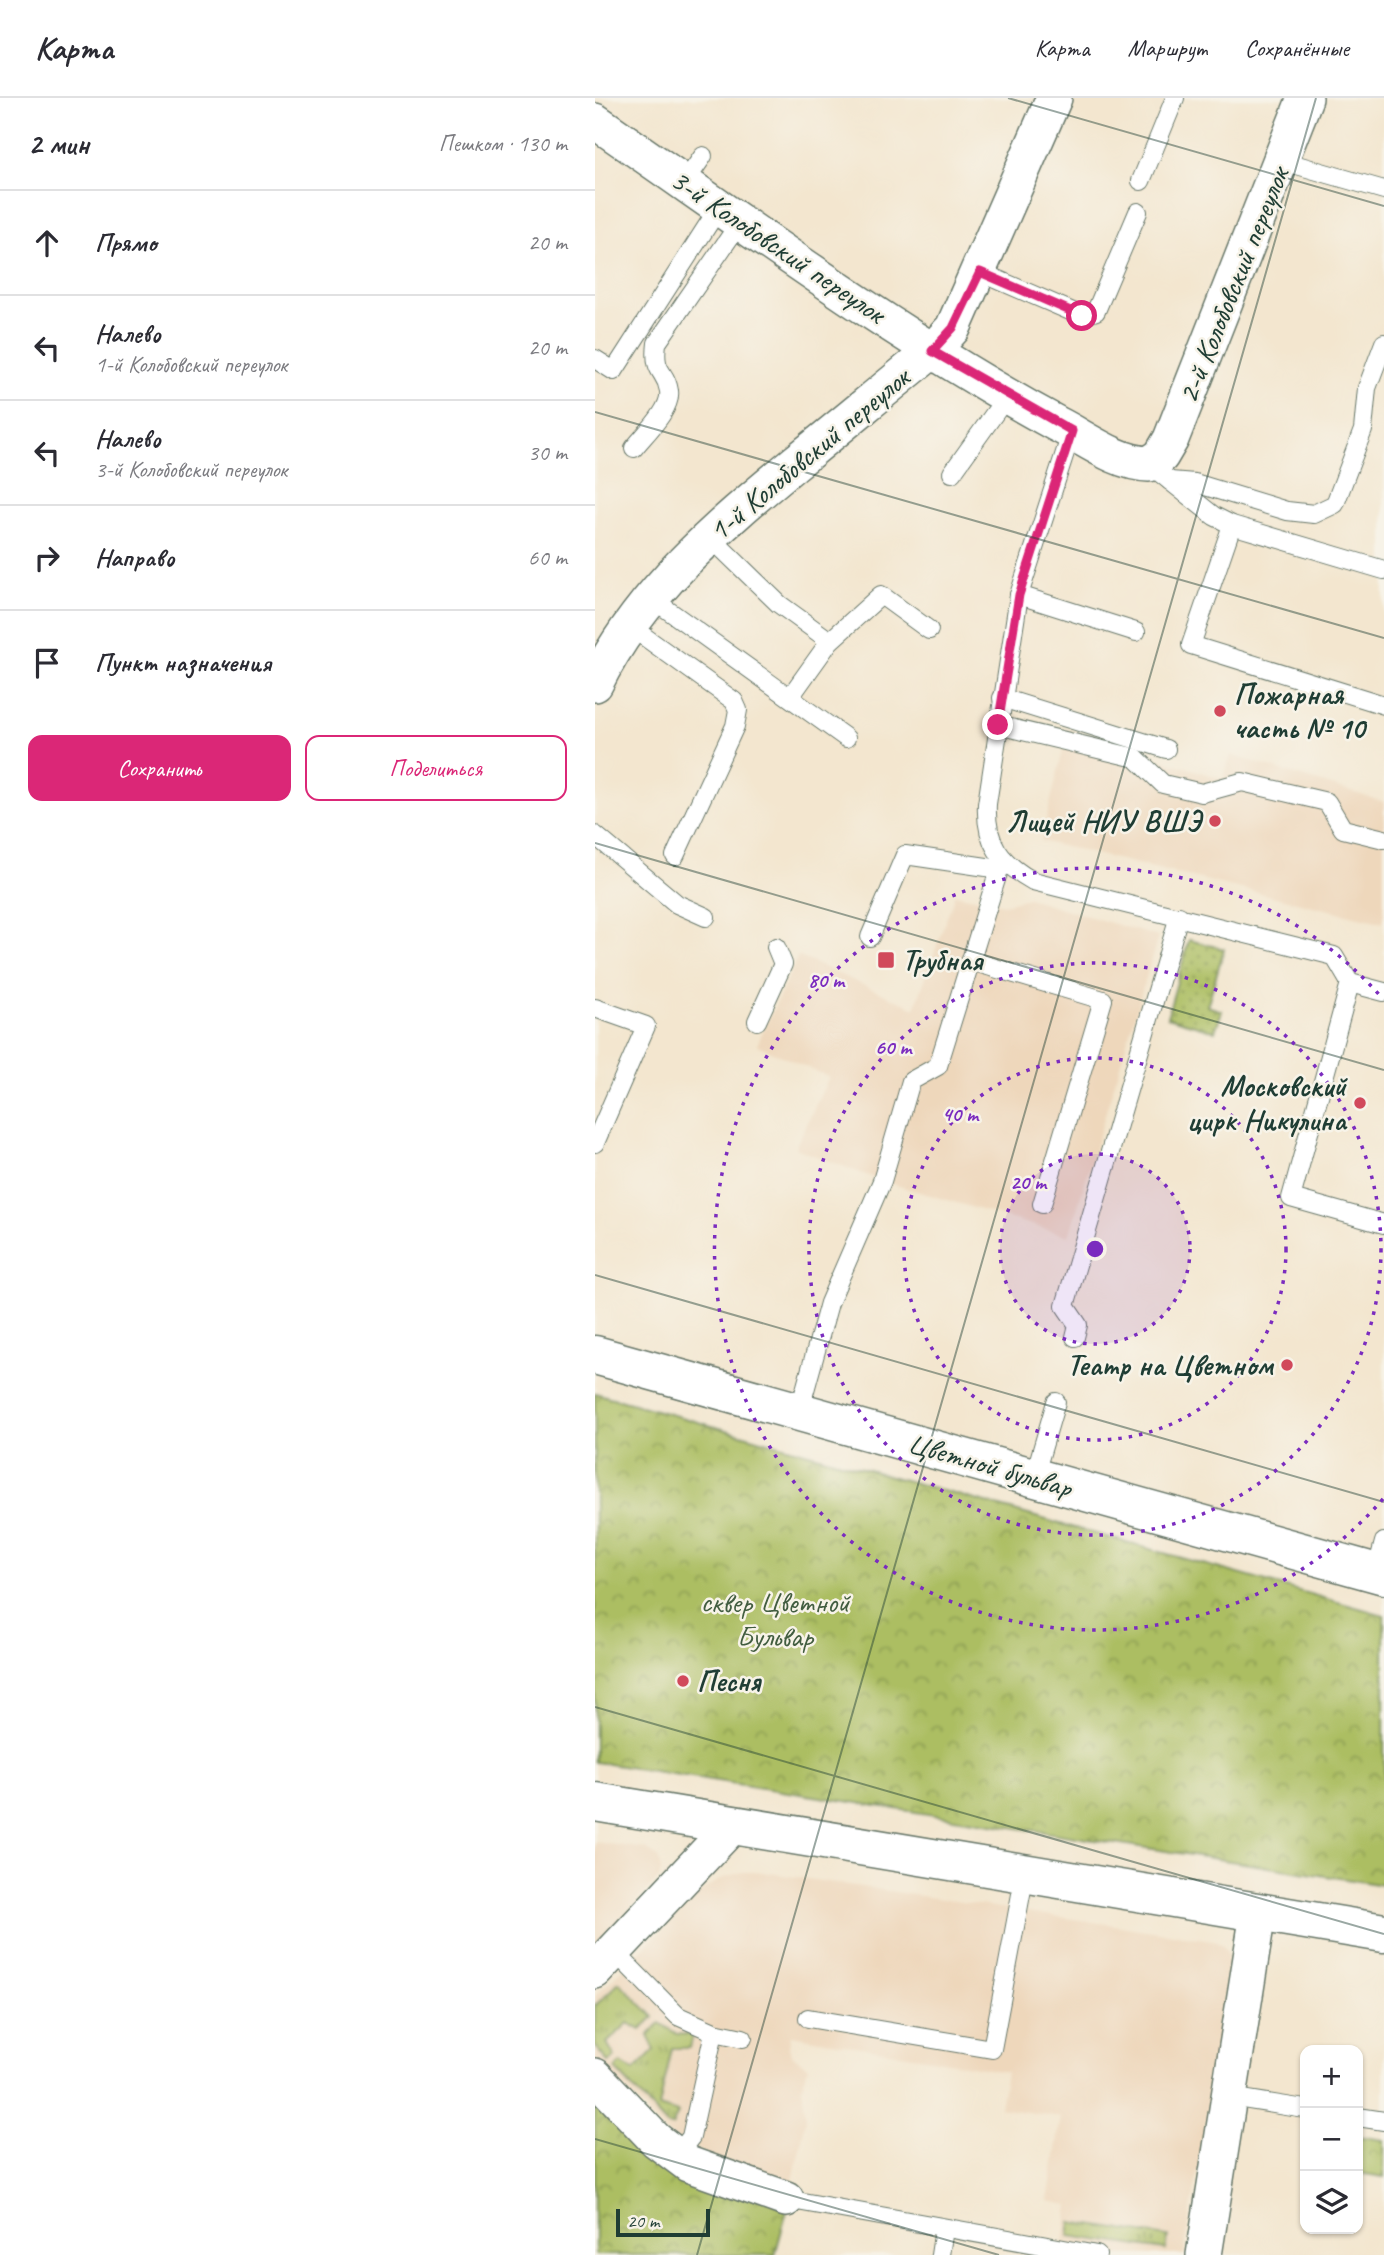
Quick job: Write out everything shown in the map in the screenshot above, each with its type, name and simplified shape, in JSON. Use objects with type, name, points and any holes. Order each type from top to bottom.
[{"type":"main road","name":"Цветной бульвар","points":[[595,1355],[1034,1477],[1381,1563]]},
{"type":"main road","points":[[595,1802],[1384,1933]]},
{"type":"street","name":"1-й Колобовский переулок","points":[[598,668],[651,598],[709,536],[932,351],[953,328],[980,272],[1054,98]]},
{"type":"street","name":"2-й Колобовский переулок","points":[[1160,472],[1161,456],[1171,439],[1283,161],[1305,98]]},
{"type":"street","name":"3-й Колобовский переулок","points":[[595,121],[694,169],[731,214],[932,351],[1072,431],[1125,459],[1160,472]]},
{"type":"street","points":[[604,1961],[734,1824]]},
{"type":"street","points":[[1204,2255],[1258,1913]]},
{"type":"street","points":[[595,2076],[656,2140],[676,2156],[702,2171],[786,2199]]},
{"type":"lane","points":[[1141,181],[1175,98]]},
{"type":"lane","points":[[1283,161],[1384,190]]},
{"type":"lane","points":[[980,272],[1082,316],[1096,310],[1138,212]]},
{"type":"lane","points":[[595,359],[614,371],[731,214]]},
{"type":"lane","points":[[634,448],[668,403],[669,389],[655,364],[657,343],[731,214]]},
{"type":"lane","points":[[1160,472],[1287,511],[1314,514],[1335,504],[1363,430],[1367,388],[1384,343]]},
{"type":"lane","points":[[951,473],[1007,396]]},
{"type":"lane","points":[[799,1412],[829,1303],[882,1181],[911,1080],[938,1066],[1001,865],[986,821],[1002,698],[1019,595],[1072,431]]},
{"type":"lane","points":[[1160,472],[1214,516],[1232,525],[1384,570]]},
{"type":"lane","points":[[1232,525],[1191,645],[1384,705]]},
{"type":"lane","points":[[709,536],[779,604],[829,641]]},
{"type":"lane","points":[[790,697],[829,641],[881,595],[929,630]]},
{"type":"lane","points":[[1019,595],[1136,632]]},
{"type":"lane","points":[[651,598],[846,738]]},
{"type":"lane","points":[[631,627],[734,701],[738,710],[735,726],[674,856]]},
{"type":"lane","points":[[1002,698],[1166,749]]},
{"type":"lane","points":[[998,725],[1136,758],[1163,784],[1202,793],[1242,782],[1327,802],[1343,829],[1384,839]]},
{"type":"lane","points":[[595,835],[677,904],[706,917]]},
{"type":"lane","points":[[870,937],[905,855],[1001,865],[1033,881],[1334,956],[1350,983],[1384,992]]},
{"type":"lane","points":[[1075,1337],[1078,1325],[1065,1306],[1179,916]]},
{"type":"lane","points":[[757,1021],[783,964],[776,947]]},
{"type":"lane","points":[[971,961],[1103,1000],[1042,1203]]},
{"type":"lane","points":[[1350,983],[1291,1198],[1384,1224]]},
{"type":"lane","points":[[595,1008],[646,1026],[595,1143]]},
{"type":"lane","points":[[1034,1477],[1056,1402]]},
{"type":"lane","points":[[808,2018],[992,2049],[1025,1873]]},
{"type":"lane","points":[[604,1961],[678,2016],[714,2032],[743,2038]]},
{"type":"lane","points":[[676,2156],[691,2137],[714,2032]]},
{"type":"lane","points":[[1230,2098],[1300,2108]]},
{"type":"lane","points":[[1363,2118],[1384,2121]]},
{"type":"lane","points":[[786,2199],[1097,2255]]},
{"type":"lane","points":[[940,2255],[944,2229]]},
{"type":"shaded area","name":"Лицей НИУ ВШЭ","points":[[1068,730],[1223,779],[1231,755],[1384,802],[1384,923],[1041,841]]},
{"type":"shaded area","points":[[955,894],[1004,904],[1028,898],[1158,937],[1069,1236],[882,1181],[795,1148],[829,1077],[757,1045],[798,956],[915,1008]]},
{"type":"shaded area","points":[[595,1842],[646,1849],[658,1857],[661,1870],[659,1878],[595,1947]]},
{"type":"shaded area","points":[[742,1872],[762,1872],[1212,1940],[1223,1945],[1229,1956],[1230,1969],[1184,2255],[1062,2255],[1069,2205],[1048,2201],[1061,2117],[1000,2108],[1006,2072],[791,2035],[789,2047],[793,2056],[808,2067],[802,2087],[806,2119],[792,2185],[730,2167],[666,2133],[595,2057],[595,1996],[701,1891],[723,1878]]},
{"type":"green space","points":[[1189,940],[1224,949],[1207,1006],[1222,1011],[1215,1031],[1167,1017]]},
{"type":"green space","name":"сквер Цветной Бульвар","points":[[595,1393],[1384,1615],[1384,1885],[595,1762]]},
{"type":"green space","points":[[619,1982],[654,2017],[641,2030],[628,2023],[607,2043],[615,2057],[609,2063],[595,2047],[595,2006]]},
{"type":"green space","points":[[660,2023],[677,2034],[693,2035],[690,2048],[672,2048],[659,2107],[678,2113],[672,2126],[667,2125],[615,2069],[621,2063],[634,2071],[655,2050],[648,2036]]},
{"type":"green space","points":[[595,2095],[787,2211],[775,2255],[595,2255]]},
{"type":"green space","points":[[1363,2137],[1384,2140],[1384,2177],[1363,2174]]},
{"type":"green space","points":[[1071,2222],[1168,2237],[1166,2250],[1069,2236]]},
{"type":"place","name":"Пожарная часть № 10","points":[[1220,711]]},
{"type":"place","name":"Лицей НИУ ВШЭ","points":[[1215,821]]},
{"type":"place","name":"Трубная","points":[[886,960]]},
{"type":"place","name":"Московский цирк Никулина","points":[[1360,1103]]},
{"type":"place","name":"Театр на Цветном","points":[[1287,1365]]},
{"type":"place","name":"Песня","points":[[683,1681]]},
{"type":"route","points":[[998,725],[1019,595],[1072,431],[932,351],[953,328],[980,272],[1082,316]]}]
